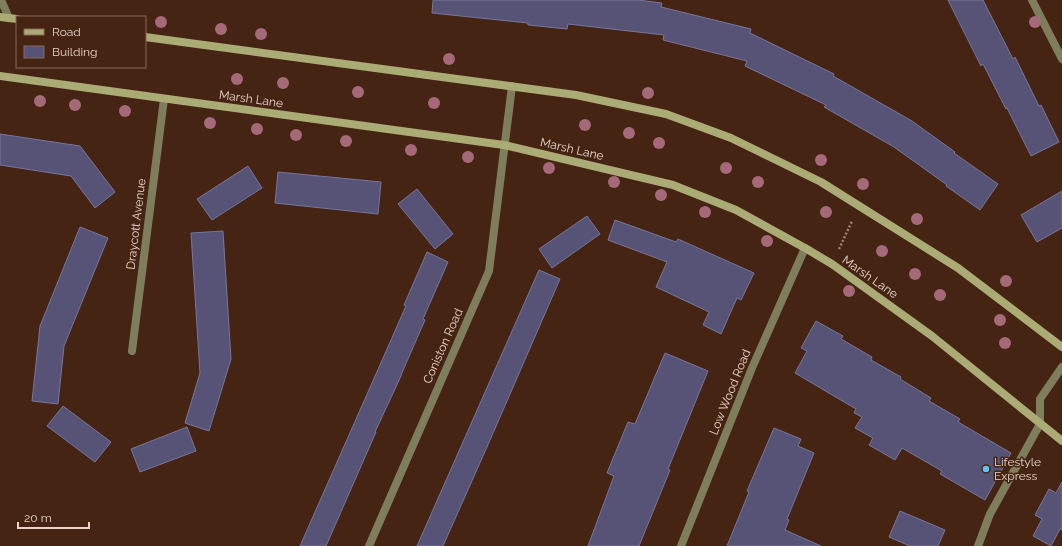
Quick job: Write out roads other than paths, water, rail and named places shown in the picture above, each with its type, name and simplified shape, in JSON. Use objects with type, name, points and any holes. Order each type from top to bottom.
[{"type":"main road","points":[[0,17],[13,19]]},
{"type":"main road","points":[[146,37],[576,95],[666,114],[731,138],[821,182],[958,268],[1062,347]]},
{"type":"main road","name":"Marsh Lane","points":[[0,76],[504,146],[673,185],[736,210],[832,264],[932,336],[1062,441]]},
{"type":"street","points":[[1,0],[13,19]]},
{"type":"street","points":[[1032,0],[1062,59]]},
{"type":"street","name":"Coniston Road","points":[[368,546],[489,271],[512,86]]},
{"type":"street","name":"Draycott Avenue","points":[[132,351],[164,99]]},
{"type":"street","name":"Low Wood Road","points":[[681,546],[752,368],[805,248]]},
{"type":"street","points":[[978,546],[990,514],[1040,424],[1040,399],[1062,367]]},
{"type":"place","name":"Lifestyle Express","points":[[986,469]]}]
